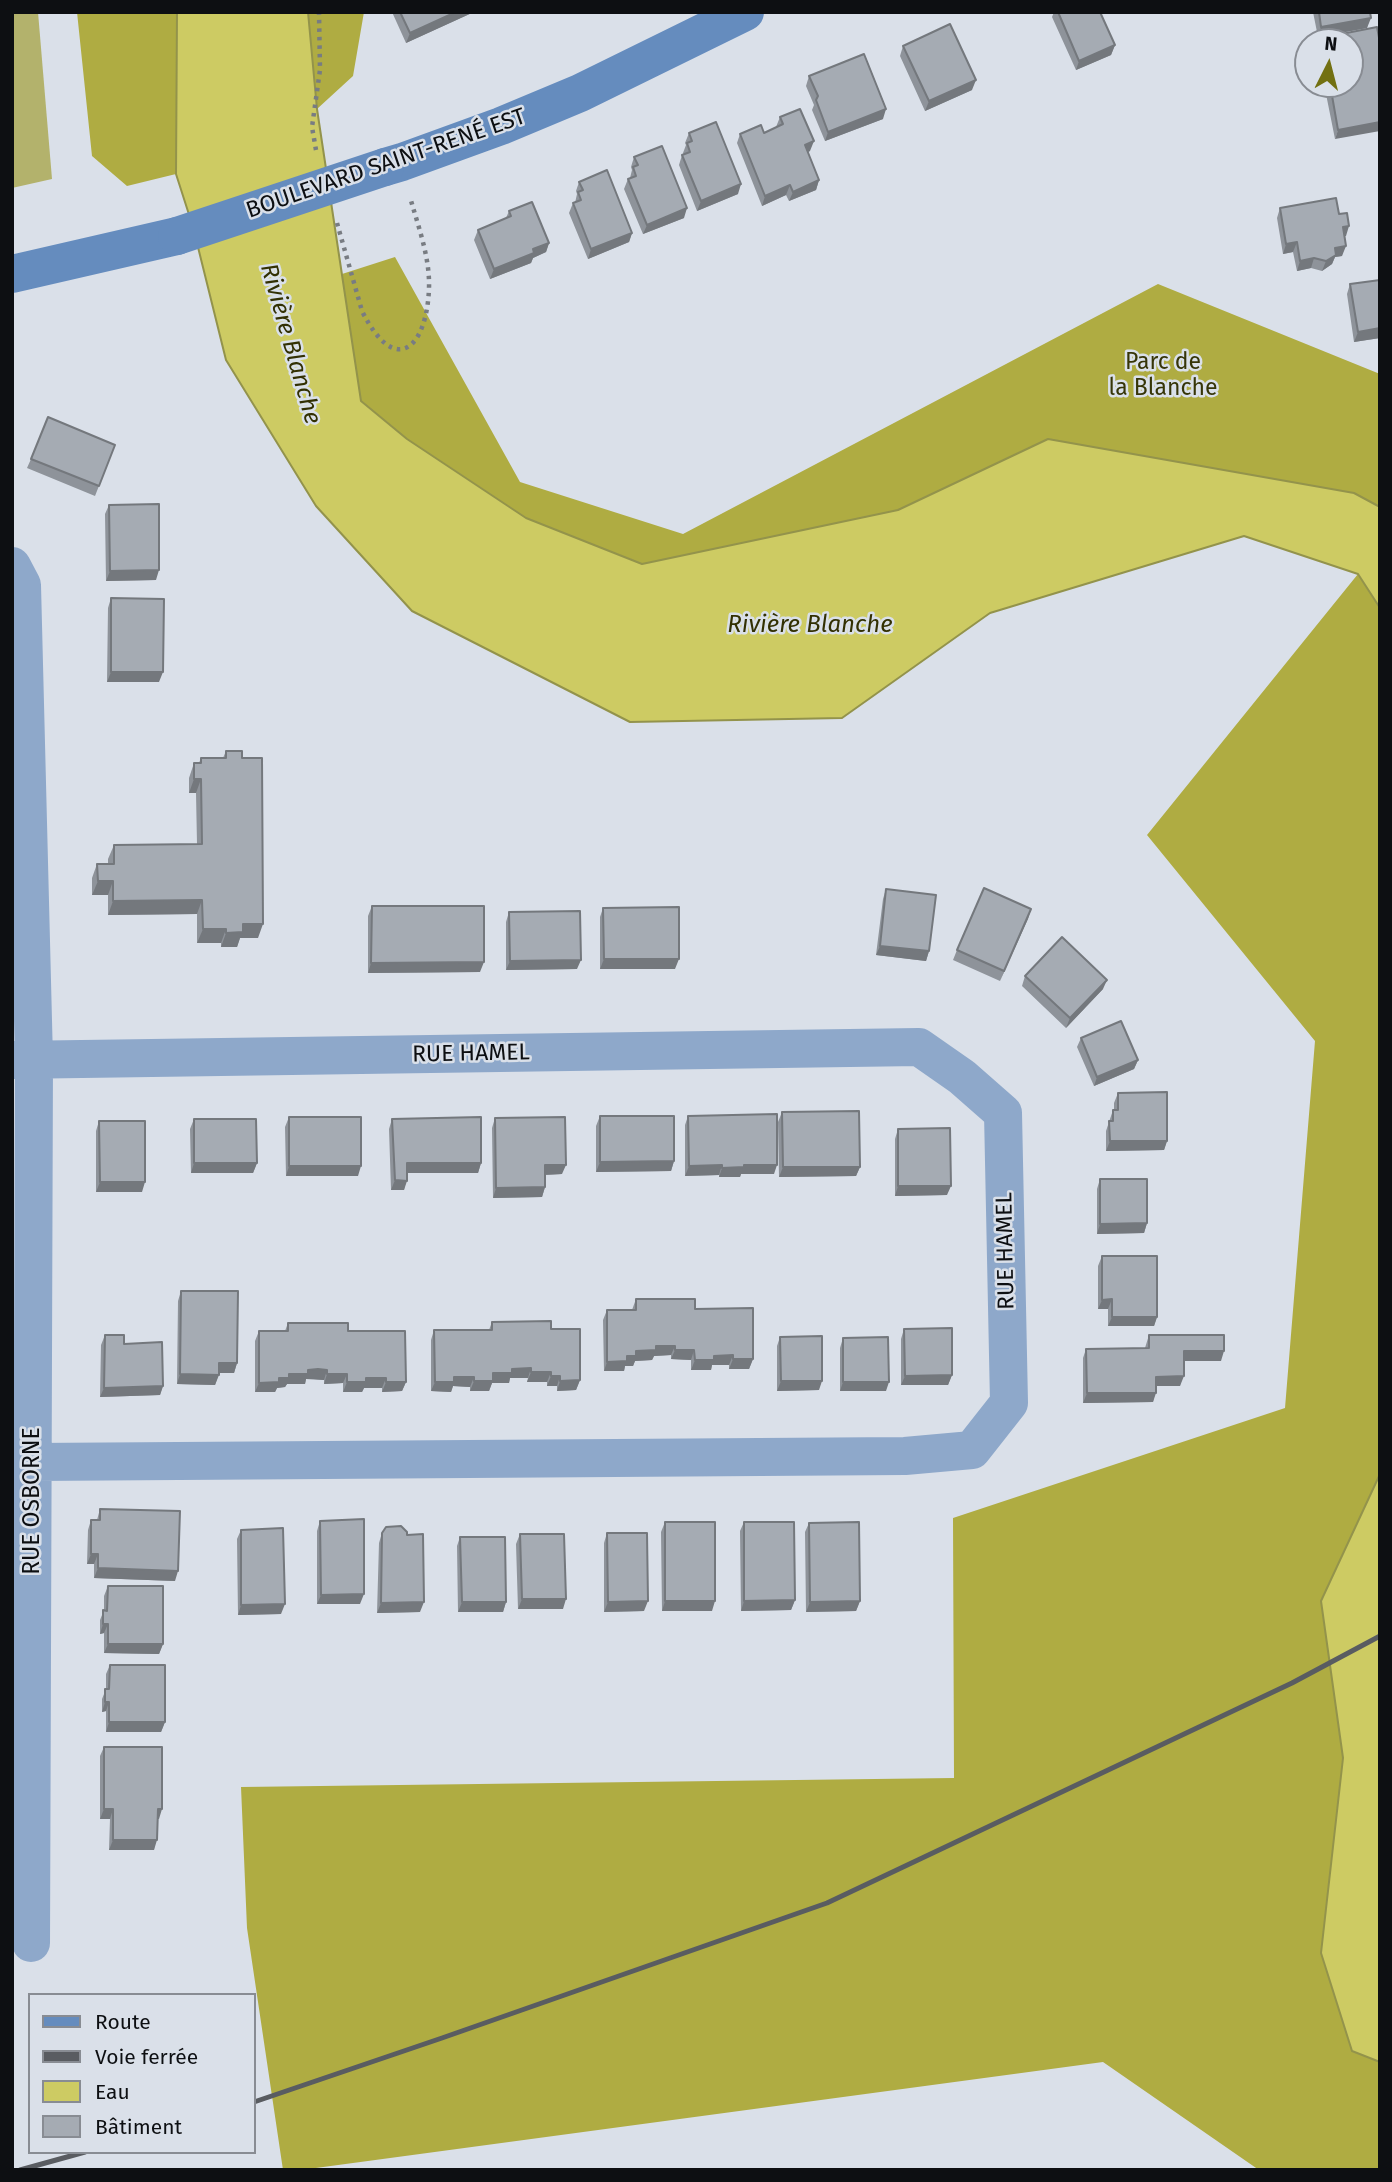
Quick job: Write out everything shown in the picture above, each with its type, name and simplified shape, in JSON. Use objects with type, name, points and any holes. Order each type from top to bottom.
[{"type":"street","name":"BOULEVARD SAINT-RENÉ EST","points":[[12,274],[177,236],[402,162],[501,126],[580,93],[745,12]]},
{"type":"street","name":"RUE OSBORNE","points":[[12,566],[22,585],[23,1060],[33,1462],[31,1943]]},
{"type":"street","name":"RUE HAMEL","points":[[23,1060],[919,1047],[962,1077],[1003,1113],[1009,1403],[972,1450],[905,1456],[33,1462]]},
{"type":"shaded area","points":[[12,12],[38,12],[52,179],[12,188]]},
{"type":"green space","points":[[77,12],[177,12],[176,174],[127,186],[92,156]]},
{"type":"green space","points":[[308,12],[364,12],[353,76],[317,109]]},
{"type":"green space","name":"Parc de la Blanche","points":[[395,257],[520,482],[683,534],[1158,284],[1380,374],[1380,507],[1354,493],[1048,439],[898,510],[643,564],[526,518],[407,439],[361,401],[342,274]]},
{"type":"green space","points":[[1358,574],[1380,608],[1380,1474],[1321,1601],[1343,1758],[1321,1953],[1352,2051],[1380,2062],[1380,2170],[1259,2170],[1103,2062],[301,2170],[283,2170],[247,1928],[241,1787],[954,1778],[953,1518],[1285,1408],[1315,1041],[1147,835]]},
{"type":"water","name":"Rivière Blanche","points":[[177,12],[308,12],[317,109],[361,401],[407,439],[526,518],[642,564],[898,510],[1048,439],[1354,493],[1380,507],[1380,608],[1358,574],[1244,536],[990,613],[842,718],[630,722],[412,611],[316,506],[226,360],[193,227],[176,174]]},
{"type":"water","points":[[1380,1474],[1380,2062],[1352,2051],[1321,1953],[1343,1758],[1321,1601]]},
{"type":"building","points":[[400,12],[456,12],[410,33]]},
{"type":"building","points":[[1058,12],[1100,12],[1115,45],[1079,61]]},
{"type":"building","points":[[1319,12],[1370,12],[1371,18],[1321,27]]},
{"type":"building","points":[[950,24],[976,80],[929,101],[903,46]]},
{"type":"building","points":[[1377,27],[1380,43],[1380,122],[1338,130],[1332,98],[1364,98],[1364,30]]},
{"type":"building","points":[[864,54],[886,109],[828,132],[809,76]]},
{"type":"building","points":[[800,109],[814,141],[805,145],[819,180],[793,192],[790,185],[765,196],[740,134],[761,125],[764,133],[783,124],[780,117]]},
{"type":"building","points":[[716,122],[741,184],[701,201],[682,155],[690,152],[687,143],[692,141],[689,133]]},
{"type":"building","points":[[662,146],[687,208],[647,225],[628,179],[636,176],[633,167],[638,165],[634,157]]},
{"type":"building","points":[[607,170],[632,233],[591,249],[573,203],[581,200],[578,192],[583,190],[579,182]]},
{"type":"building","points":[[1336,198],[1339,214],[1347,213],[1349,226],[1343,227],[1346,246],[1335,248],[1336,255],[1326,261],[1314,258],[1300,261],[1297,242],[1286,244],[1280,208]]},
{"type":"building","points":[[532,202],[549,243],[533,249],[534,253],[494,269],[478,230],[511,216],[509,211]]},
{"type":"building","points":[[1380,280],[1380,328],[1358,332],[1350,284]]},
{"type":"building","points":[[48,417],[115,445],[99,486],[31,459]]},
{"type":"building","points":[[159,504],[159,570],[110,571],[109,505]]},
{"type":"building","points":[[111,598],[164,599],[163,672],[111,672]]},
{"type":"building","points":[[226,751],[242,751],[242,758],[262,758],[263,924],[243,924],[243,932],[226,933],[226,929],[203,929],[202,900],[113,901],[113,881],[98,881],[97,864],[114,864],[114,845],[202,844],[201,779],[194,779],[194,763],[201,763],[201,758],[226,758]]},
{"type":"building","points":[[984,888],[1031,909],[1004,971],[957,950]]},
{"type":"building","points":[[886,889],[936,895],[929,951],[880,946]]},
{"type":"building","points":[[372,906],[484,906],[484,962],[371,963]]},
{"type":"building","points":[[679,907],[679,959],[604,959],[603,908]]},
{"type":"building","points":[[580,911],[581,960],[510,961],[509,912]]},
{"type":"building","points":[[1062,937],[1107,980],[1070,1018],[1025,976]]},
{"type":"building","points":[[1121,1021],[1138,1060],[1097,1077],[1081,1038]]},
{"type":"building","points":[[1167,1092],[1167,1141],[1110,1141],[1109,1121],[1113,1121],[1113,1110],[1118,1110],[1118,1093]]},
{"type":"building","points":[[859,1111],[860,1167],[783,1167],[782,1112]]},
{"type":"building","points":[[777,1114],[777,1165],[722,1168],[722,1165],[689,1166],[688,1116]]},
{"type":"building","points":[[600,1116],[674,1116],[674,1161],[600,1162]]},
{"type":"building","points":[[289,1117],[361,1117],[361,1166],[289,1166]]},
{"type":"building","points":[[481,1117],[481,1163],[407,1163],[407,1181],[395,1180],[392,1119]]},
{"type":"building","points":[[565,1117],[566,1165],[545,1165],[545,1187],[496,1188],[495,1118]]},
{"type":"building","points":[[194,1119],[256,1119],[257,1163],[194,1163]]},
{"type":"building","points":[[99,1121],[145,1121],[145,1182],[100,1182]]},
{"type":"building","points":[[950,1128],[951,1186],[898,1186],[898,1129]]},
{"type":"building","points":[[1100,1179],[1147,1179],[1147,1223],[1100,1224]]},
{"type":"building","points":[[1102,1256],[1157,1256],[1157,1317],[1112,1317],[1112,1299],[1102,1300]]},
{"type":"building","points":[[181,1291],[238,1291],[237,1363],[219,1363],[219,1375],[180,1374]]},
{"type":"building","points":[[636,1299],[695,1299],[695,1309],[753,1308],[753,1359],[733,1359],[733,1355],[714,1356],[714,1360],[695,1360],[694,1350],[656,1346],[656,1350],[636,1351],[636,1356],[627,1356],[627,1361],[607,1362],[607,1310],[636,1310]]},
{"type":"building","points":[[551,1321],[551,1329],[580,1329],[580,1380],[560,1381],[560,1376],[551,1376],[551,1372],[531,1372],[531,1368],[512,1369],[512,1373],[493,1373],[493,1381],[454,1377],[454,1382],[435,1382],[434,1330],[492,1330],[492,1322]]},
{"type":"building","points":[[288,1323],[348,1323],[348,1331],[405,1331],[406,1382],[366,1378],[366,1382],[347,1382],[347,1374],[327,1374],[327,1370],[318,1369],[308,1370],[308,1374],[289,1374],[289,1378],[279,1378],[279,1382],[259,1383],[259,1331],[288,1331]]},
{"type":"building","points":[[952,1328],[952,1375],[905,1376],[904,1329]]},
{"type":"building","points":[[105,1335],[124,1335],[124,1344],[162,1342],[163,1386],[104,1388]]},
{"type":"building","points":[[1149,1335],[1224,1335],[1224,1351],[1184,1351],[1184,1376],[1156,1377],[1156,1393],[1087,1393],[1086,1349],[1149,1348]]},
{"type":"building","points":[[822,1336],[822,1381],[781,1381],[780,1337]]},
{"type":"building","points":[[888,1337],[889,1382],[843,1382],[843,1338]]},
{"type":"building","points":[[100,1509],[180,1511],[178,1571],[98,1568],[98,1554],[91,1554],[91,1520],[100,1520]]},
{"type":"building","points":[[364,1519],[364,1594],[321,1595],[320,1521]]},
{"type":"building","points":[[665,1522],[715,1522],[715,1601],[665,1601]]},
{"type":"building","points":[[744,1522],[794,1522],[795,1600],[744,1601]]},
{"type":"building","points":[[859,1522],[860,1601],[810,1602],[809,1523]]},
{"type":"building","points":[[401,1526],[407,1535],[423,1534],[424,1602],[381,1603],[382,1533],[386,1527]]},
{"type":"building","points":[[283,1528],[285,1604],[241,1605],[241,1530]]},
{"type":"building","points":[[607,1533],[647,1533],[648,1601],[608,1602]]},
{"type":"building","points":[[520,1534],[564,1534],[566,1599],[522,1599]]},
{"type":"building","points":[[460,1537],[505,1537],[506,1602],[462,1602]]},
{"type":"building","points":[[108,1586],[163,1586],[163,1644],[108,1644],[108,1624],[103,1624],[103,1610],[107,1611]]},
{"type":"building","points":[[110,1665],[165,1665],[165,1722],[109,1722],[109,1702],[105,1702],[105,1689],[109,1689]]},
{"type":"building","points":[[104,1747],[162,1747],[162,1809],[158,1809],[157,1840],[113,1840],[113,1809],[104,1809]]},
{"type":"railway","points":[[256,2101],[827,1903],[1292,1683],[1380,1636]]},
{"type":"railway","points":[[20,2170],[78,2154]]}]
